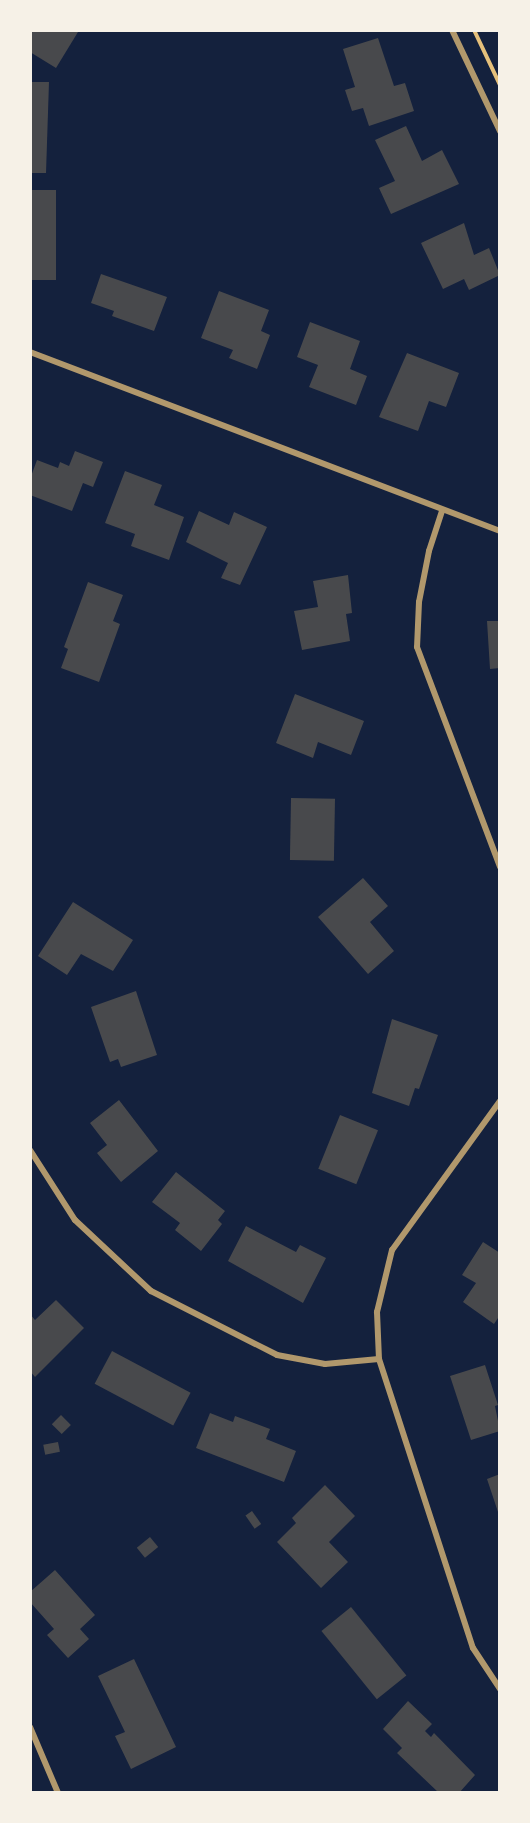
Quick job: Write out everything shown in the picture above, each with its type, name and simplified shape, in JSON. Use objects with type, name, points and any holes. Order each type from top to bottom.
[{"type":"street","points":[[452,30],[500,131]]},
{"type":"street","points":[[30,352],[442,511],[500,531]]},
{"type":"street","points":[[442,511],[429,550],[419,602],[417,647],[500,867]]},
{"type":"street","points":[[500,1101],[392,1251],[377,1312],[379,1359],[473,1648],[500,1689]]},
{"type":"street","points":[[30,1150],[75,1220],[151,1291],[277,1355],[325,1364],[379,1359]]},
{"type":"street","points":[[30,1727],[58,1793]]},
{"type":"path","points":[[474,30],[500,85]]},
{"type":"building","points":[[30,30],[75,30],[78,32],[56,68],[30,52]]},
{"type":"building","points":[[378,38],[394,86],[405,83],[414,111],[369,126],[363,108],[352,111],[345,90],[355,87],[343,49]]},
{"type":"building","points":[[30,82],[49,82],[46,173],[30,173]]},
{"type":"building","points":[[406,126],[422,161],[442,150],[459,184],[391,214],[379,188],[395,181],[375,140]]},
{"type":"building","points":[[30,190],[56,190],[56,280],[30,280]]},
{"type":"building","points":[[464,223],[474,255],[489,248],[500,275],[469,290],[464,279],[443,289],[421,243]]},
{"type":"building","points":[[101,274],[167,297],[154,331],[112,316],[114,311],[91,303]]},
{"type":"building","points":[[219,291],[269,310],[261,331],[270,335],[257,369],[229,358],[233,350],[201,338]]},
{"type":"building","points":[[310,322],[360,341],[350,369],[367,376],[356,405],[309,387],[318,365],[297,357]]},
{"type":"building","points":[[407,353],[459,373],[446,407],[429,401],[418,431],[379,417]]},
{"type":"building","points":[[75,451],[103,462],[93,487],[83,483],[72,511],[30,495],[30,479],[37,460],[58,468],[60,462],[69,466]]},
{"type":"building","points":[[125,471],[162,485],[154,505],[184,517],[169,560],[131,546],[135,534],[105,523]]},
{"type":"building","points":[[199,511],[229,525],[234,512],[267,527],[240,585],[221,578],[228,563],[186,542]]},
{"type":"building","points":[[348,575],[352,613],[346,614],[350,641],[302,650],[294,611],[318,607],[313,581]]},
{"type":"building","points":[[88,582],[123,595],[113,621],[120,624],[99,682],[61,668],[68,649],[64,647]]},
{"type":"building","points":[[487,621],[500,621],[500,668],[490,669]]},
{"type":"building","points":[[295,694],[364,721],[351,755],[318,742],[313,758],[276,743]]},
{"type":"building","points":[[291,798],[335,799],[334,861],[290,860]]},
{"type":"building","points":[[363,878],[388,906],[370,922],[394,951],[368,974],[318,917]]},
{"type":"building","points":[[73,902],[133,940],[113,971],[81,954],[67,975],[38,956]]},
{"type":"building","points":[[136,991],[157,1055],[121,1067],[118,1059],[110,1062],[91,1007]]},
{"type":"building","points":[[392,1019],[438,1035],[419,1089],[415,1088],[409,1106],[372,1093]]},
{"type":"building","points":[[119,1100],[158,1151],[121,1182],[97,1153],[107,1145],[90,1123]]},
{"type":"building","points":[[340,1115],[378,1130],[356,1184],[318,1169]]},
{"type":"building","points":[[176,1172],[225,1211],[218,1220],[222,1224],[201,1251],[175,1230],[180,1223],[152,1202]]},
{"type":"building","points":[[246,1226],[296,1252],[300,1245],[326,1258],[303,1303],[228,1261]]},
{"type":"building","points":[[483,1242],[500,1253],[500,1315],[494,1324],[463,1302],[476,1283],[462,1275]]},
{"type":"building","points":[[56,1300],[84,1328],[35,1377],[30,1371],[30,1314],[35,1320]]},
{"type":"building","points":[[112,1351],[191,1393],[173,1425],[95,1384]]},
{"type":"building","points":[[485,1365],[498,1405],[495,1406],[500,1431],[471,1440],[450,1376]]},
{"type":"building","points":[[210,1413],[233,1422],[235,1416],[270,1429],[266,1439],[296,1451],[284,1482],[196,1448]]},
{"type":"building","points":[[61,1415],[71,1425],[62,1434],[52,1424]]},
{"type":"building","points":[[58,1442],[60,1452],[45,1455],[43,1445]]},
{"type":"building","points":[[500,1474],[500,1518],[487,1479]]},
{"type":"building","points":[[325,1485],[355,1516],[329,1542],[348,1562],[321,1588],[277,1542],[296,1523],[292,1518]]},
{"type":"building","points":[[252,1511],[261,1524],[255,1529],[245,1516]]},
{"type":"building","points":[[150,1537],[158,1547],[145,1558],[137,1548]]},
{"type":"building","points":[[55,1570],[95,1615],[80,1629],[89,1639],[68,1658],[47,1635],[54,1629],[30,1602],[30,1592]]},
{"type":"building","points":[[351,1607],[406,1675],[377,1699],[321,1631]]},
{"type":"building","points":[[134,1659],[176,1747],[131,1769],[115,1736],[125,1732],[98,1676]]},
{"type":"building","points":[[408,1701],[432,1724],[425,1731],[431,1737],[434,1733],[475,1775],[459,1793],[439,1793],[397,1753],[402,1748],[383,1729]]}]
